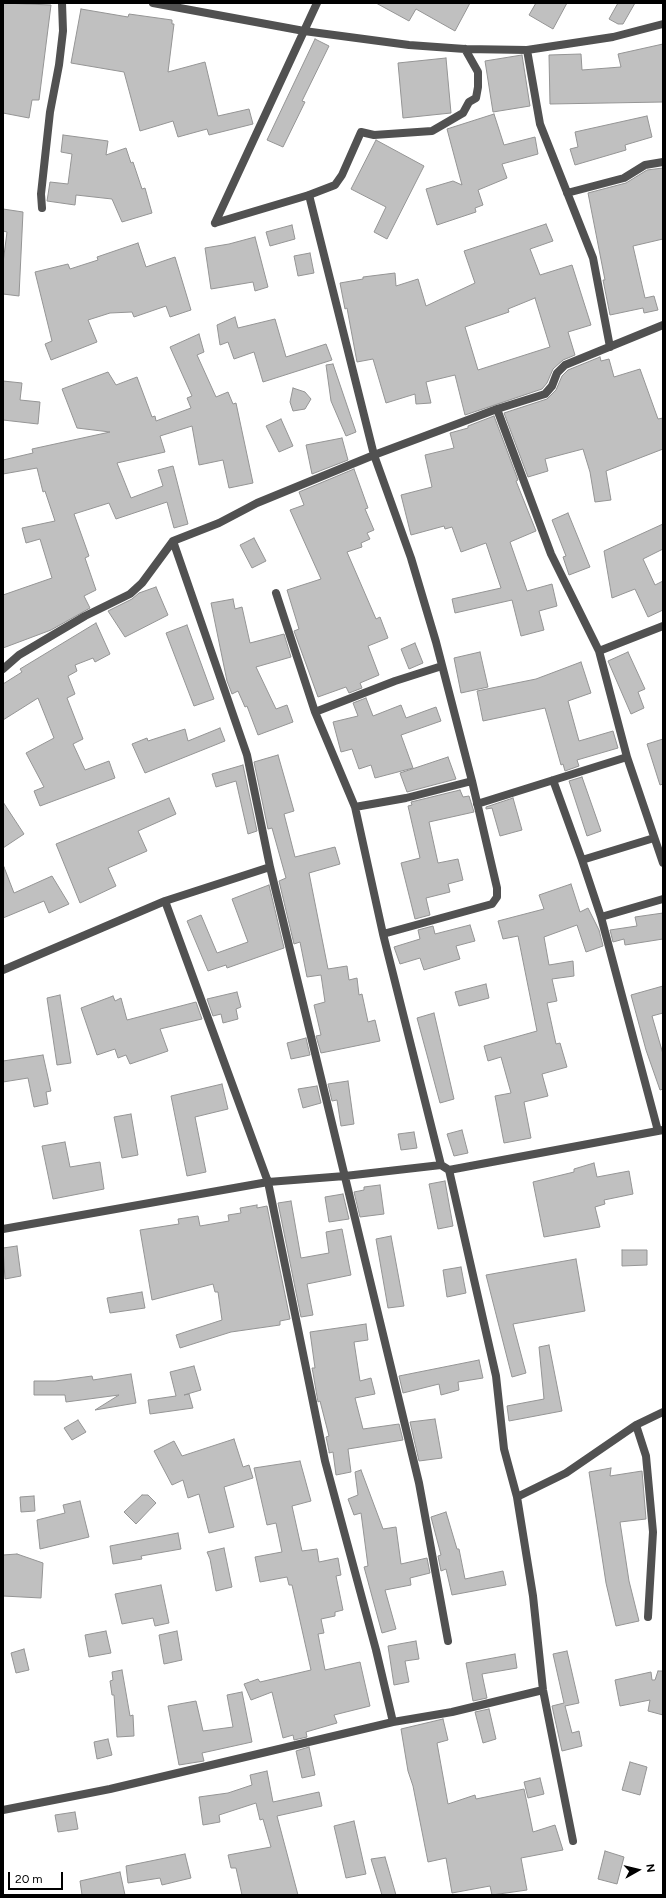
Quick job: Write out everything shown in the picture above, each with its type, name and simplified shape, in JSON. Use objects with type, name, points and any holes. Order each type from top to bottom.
[{"type":"street","points":[[42,208],[41,194],[50,112],[59,65],[63,31],[62,3]]},
{"type":"street","points":[[153,3],[304,31],[409,45],[465,49],[527,50],[613,37],[663,24]]},
{"type":"street","points":[[318,3],[215,223],[309,195],[335,185],[342,175],[361,132],[374,135],[432,131],[463,114],[470,102],[476,98],[478,87],[478,72],[465,49]]},
{"type":"street","points":[[527,50],[540,124],[566,193],[593,258],[610,347]]},
{"type":"street","points":[[566,193],[624,178],[644,165],[663,162]]},
{"type":"street","points":[[309,195],[374,455],[411,558],[442,666],[472,781],[497,888],[497,897],[492,904],[383,934]]},
{"type":"street","points":[[3,669],[26,651],[85,616],[130,594],[142,583],[173,541],[219,523],[257,502],[374,455],[497,409],[545,394],[552,386],[557,373],[565,365],[663,326]]},
{"type":"street","points":[[497,409],[551,554],[599,650],[628,756],[663,863]]},
{"type":"street","points":[[173,541],[247,755],[270,867],[419,1483],[448,1642]]},
{"type":"street","points":[[276,593],[315,712],[355,807],[383,934],[445,1167],[496,1376],[504,1449],[517,1497],[533,1596],[543,1690],[573,1841]]},
{"type":"street","points":[[599,650],[663,626]]},
{"type":"street","points":[[315,712],[395,681],[442,666]]},
{"type":"street","points":[[477,804],[628,756]]},
{"type":"street","points":[[3,1229],[268,1182],[445,1167],[661,1130],[601,917],[553,780]]},
{"type":"street","points":[[355,807],[406,798],[472,781]]},
{"type":"street","points":[[582,860],[654,838]]},
{"type":"street","points":[[3,970],[165,901],[270,867]]},
{"type":"street","points":[[601,917],[663,899]]},
{"type":"street","points":[[165,901],[268,1182],[325,1461],[376,1650],[393,1722]]},
{"type":"street","points":[[517,1497],[566,1473],[636,1425],[663,1412]]},
{"type":"street","points":[[636,1425],[646,1456],[653,1532],[648,1617]]},
{"type":"street","points":[[3,1810],[110,1789],[393,1722],[452,1712],[543,1690]]},
{"type":"building","points":[[3,3],[51,5],[39,100],[32,100],[29,118],[3,113]]},
{"type":"building","points":[[376,3],[470,3],[455,31],[416,9],[409,21]]},
{"type":"building","points":[[536,3],[567,3],[553,29],[529,15]]},
{"type":"building","points":[[618,3],[635,3],[623,24],[618,24],[609,19]]},
{"type":"building","points":[[81,9],[128,17],[129,14],[172,20],[172,24],[174,24],[168,72],[205,62],[218,116],[249,109],[253,124],[209,135],[207,129],[178,137],[173,121],[140,131],[124,72],[71,63]]},
{"type":"building","points":[[315,39],[329,46],[302,101],[305,102],[283,147],[267,140]]},
{"type":"building","points":[[663,44],[663,102],[550,104],[549,55],[581,54],[582,70],[621,67],[618,54]]},
{"type":"building","points":[[522,55],[530,106],[493,112],[485,61]]},
{"type":"building","points":[[446,58],[451,113],[403,118],[398,63]]},
{"type":"building","points":[[494,114],[504,145],[535,137],[538,154],[502,164],[507,178],[478,190],[483,205],[475,208],[476,212],[437,225],[426,189],[453,181],[462,185],[447,129]]},
{"type":"building","points":[[647,116],[652,137],[625,145],[626,150],[575,165],[570,149],[578,147],[575,132]]},
{"type":"building","points":[[63,135],[108,141],[106,155],[126,148],[131,163],[133,162],[142,189],[145,188],[152,213],[122,222],[112,199],[76,195],[75,205],[47,201],[50,182],[68,184],[72,154],[61,152]]},
{"type":"building","points":[[376,140],[424,166],[387,239],[374,232],[386,207],[351,189]]},
{"type":"building","points":[[663,168],[663,239],[633,246],[645,298],[654,296],[658,310],[644,313],[643,308],[610,315],[603,280],[605,280],[588,193],[626,183],[647,170]]},
{"type":"building","points":[[3,209],[23,212],[19,296],[3,294],[3,263],[7,232],[3,231]]},
{"type":"building","points":[[546,224],[553,241],[530,249],[540,275],[572,265],[591,325],[568,332],[575,355],[563,360],[553,369],[547,383],[542,389],[465,415],[455,375],[426,382],[431,403],[416,404],[415,394],[386,403],[373,359],[357,362],[347,308],[345,309],[340,283],[363,279],[363,277],[395,273],[396,286],[418,279],[426,306],[475,283],[464,251]],"holes":[[[535,298],[550,347],[478,370],[465,327],[509,312],[508,309]]]},
{"type":"building","points":[[292,225],[295,239],[270,246],[266,232]]},
{"type":"building","points":[[255,237],[268,287],[255,291],[253,282],[211,289],[205,248],[229,244]]},
{"type":"building","points":[[138,243],[146,267],[175,257],[191,310],[170,317],[166,306],[134,317],[132,312],[110,313],[88,320],[97,342],[51,360],[45,344],[52,341],[35,272],[68,264],[70,269],[98,260],[97,257]]},
{"type":"building","points":[[310,253],[314,273],[298,276],[294,256]]},
{"type":"building","points":[[235,317],[238,328],[275,319],[286,357],[326,344],[332,360],[263,382],[254,352],[234,359],[228,342],[220,345],[217,325]]},
{"type":"building","points":[[199,334],[204,352],[197,355],[216,397],[228,392],[233,404],[236,403],[253,483],[229,488],[223,460],[199,465],[192,426],[160,436],[165,452],[117,463],[131,498],[163,486],[158,470],[173,466],[188,524],[174,528],[167,502],[116,519],[109,503],[74,514],[89,556],[85,558],[96,590],[84,596],[90,608],[51,630],[3,648],[3,595],[52,578],[40,539],[26,543],[22,528],[55,521],[45,491],[43,492],[37,468],[3,474],[3,460],[33,453],[32,449],[110,432],[77,428],[62,389],[108,372],[116,385],[137,377],[152,417],[155,416],[156,421],[191,408],[187,398],[192,396],[170,347]]},
{"type":"building","points":[[600,357],[601,361],[609,359],[614,377],[640,369],[658,419],[663,418],[663,449],[606,471],[611,500],[595,502],[590,472],[583,449],[545,459],[548,471],[528,477],[504,413],[547,399],[556,390],[562,376],[568,370]]},
{"type":"building","points":[[333,364],[356,432],[346,436],[331,401],[326,365]]},
{"type":"building","points":[[3,381],[22,383],[20,400],[40,402],[38,424],[3,420]]},
{"type":"building","points":[[293,388],[305,392],[311,399],[305,409],[293,411],[290,402]]},
{"type":"building","points":[[494,416],[518,480],[516,481],[536,531],[510,542],[527,591],[552,584],[557,606],[539,611],[544,630],[521,636],[512,600],[455,613],[452,599],[501,588],[486,543],[461,552],[452,527],[445,529],[444,526],[411,535],[401,495],[432,487],[425,455],[454,448],[450,433],[468,428],[468,426]]},
{"type":"building","points":[[281,419],[293,446],[279,452],[266,426]]},
{"type":"building","points":[[342,438],[348,460],[312,474],[306,445]]},
{"type":"building","points":[[354,469],[368,508],[365,509],[374,530],[367,533],[370,539],[361,543],[362,547],[347,552],[376,619],[380,617],[388,638],[368,646],[379,675],[360,683],[362,688],[349,693],[346,687],[318,697],[294,631],[299,629],[287,590],[321,579],[290,510],[304,505],[299,492]]},
{"type":"building","points":[[568,513],[590,567],[569,575],[563,557],[566,556],[552,520]]},
{"type":"building","points":[[663,524],[663,549],[643,559],[655,585],[663,581],[663,610],[648,617],[635,589],[612,598],[604,551]]},
{"type":"building","points":[[254,538],[266,561],[252,568],[240,545]]},
{"type":"building","points":[[156,587],[168,615],[125,637],[108,611],[132,599],[139,593]]},
{"type":"building","points":[[233,599],[235,609],[242,607],[250,643],[284,634],[291,657],[256,667],[276,709],[287,705],[293,722],[258,735],[247,706],[245,707],[238,691],[232,694],[227,681],[211,603]]},
{"type":"building","points":[[96,623],[110,654],[95,662],[93,658],[75,665],[77,671],[68,676],[75,694],[67,698],[83,739],[73,744],[85,770],[109,761],[115,778],[40,806],[34,791],[44,787],[26,753],[54,738],[38,698],[3,720],[3,684],[22,672],[20,669]]},
{"type":"building","points":[[187,625],[214,699],[194,706],[166,633]]},
{"type":"building","points":[[415,643],[423,663],[409,669],[401,649]]},
{"type":"building","points":[[480,652],[488,687],[461,693],[454,658]]},
{"type":"building","points":[[628,652],[645,689],[638,692],[644,708],[631,714],[608,661]]},
{"type":"building","points":[[581,662],[591,693],[568,701],[579,741],[613,731],[618,748],[577,760],[579,766],[565,771],[563,764],[561,765],[545,708],[483,721],[477,691],[536,679]]},
{"type":"building","points":[[366,698],[373,716],[401,705],[406,718],[436,707],[441,721],[401,735],[413,768],[375,778],[371,765],[359,769],[352,749],[341,752],[333,722],[358,716],[353,703]]},
{"type":"building","points":[[220,728],[225,741],[145,773],[132,744],[147,738],[148,741],[185,729],[188,741]]},
{"type":"building","points":[[663,739],[663,784],[660,785],[647,744]]},
{"type":"building","points":[[278,755],[294,811],[284,814],[295,857],[335,847],[340,864],[309,873],[328,969],[347,966],[349,980],[357,978],[359,995],[362,994],[368,1022],[375,1020],[380,1041],[321,1053],[316,1036],[321,1035],[314,1005],[325,1002],[321,975],[307,977],[300,942],[294,944],[279,881],[286,878],[272,828],[268,829],[254,762]]},
{"type":"building","points":[[448,757],[456,779],[407,792],[400,773]]},
{"type":"building","points":[[243,765],[257,831],[248,834],[236,781],[216,787],[212,774]]},
{"type":"building","points":[[582,777],[601,831],[587,836],[569,781]]},
{"type":"building","points":[[460,790],[463,797],[469,796],[474,812],[429,822],[438,863],[458,859],[463,880],[448,884],[450,892],[426,898],[430,915],[415,919],[401,863],[420,858],[408,806],[412,805],[411,802]]},
{"type":"building","points":[[169,798],[176,814],[138,831],[147,851],[108,868],[116,886],[80,903],[56,844]]},
{"type":"building","points":[[513,798],[522,830],[500,836],[492,808],[486,809],[486,807]]},
{"type":"building","points":[[3,802],[24,834],[3,848]]},
{"type":"building","points":[[4,867],[14,893],[52,876],[69,904],[49,913],[44,901],[3,918]]},
{"type":"building","points":[[571,884],[580,912],[588,908],[599,930],[603,946],[586,952],[577,925],[544,937],[549,965],[573,961],[574,976],[552,979],[557,1001],[547,1003],[556,1044],[560,1043],[567,1067],[542,1074],[548,1096],[524,1102],[531,1138],[504,1143],[495,1096],[511,1093],[501,1057],[488,1061],[484,1046],[537,1031],[518,936],[503,939],[498,921],[544,909],[539,895]]},
{"type":"building","points":[[269,885],[284,948],[227,968],[226,965],[208,971],[187,921],[201,915],[217,953],[248,942],[232,899]]},
{"type":"building","points":[[663,913],[663,939],[625,945],[624,939],[613,942],[610,930],[637,926],[635,917]]},
{"type":"building","points":[[470,925],[475,941],[456,946],[460,959],[424,970],[420,958],[400,964],[394,947],[420,939],[418,930],[433,926],[435,934]]},
{"type":"building","points":[[486,984],[489,998],[459,1006],[455,992]]},
{"type":"building","points":[[663,986],[663,1013],[652,1016],[663,1054],[663,1089],[660,1090],[646,1050],[631,995]]},
{"type":"building","points":[[237,992],[241,1007],[236,1009],[238,1019],[223,1023],[221,1014],[213,1016],[207,999]]},
{"type":"building","points":[[60,995],[71,1063],[57,1065],[47,998]]},
{"type":"building","points":[[113,996],[115,1001],[121,998],[127,1020],[196,1002],[202,1019],[160,1029],[168,1051],[130,1064],[126,1055],[118,1058],[115,1049],[97,1055],[81,1008]]},
{"type":"building","points":[[434,1013],[454,1099],[440,1103],[417,1018]]},
{"type":"building","points":[[306,1038],[310,1055],[291,1059],[287,1043]]},
{"type":"building","points":[[43,1055],[51,1091],[46,1092],[48,1104],[34,1107],[28,1078],[3,1082],[3,1061]]},
{"type":"building","points":[[348,1081],[354,1124],[341,1126],[337,1100],[332,1101],[328,1084]]},
{"type":"building","points":[[222,1084],[228,1109],[195,1117],[206,1172],[187,1176],[171,1096]]},
{"type":"building","points":[[317,1086],[321,1103],[303,1108],[298,1089]]},
{"type":"building","points":[[131,1114],[138,1155],[122,1158],[114,1117]]},
{"type":"building","points":[[462,1130],[468,1153],[454,1156],[447,1134]]},
{"type":"building","points":[[414,1132],[417,1148],[401,1150],[398,1134]]},
{"type":"building","points":[[65,1142],[70,1167],[100,1162],[104,1189],[53,1199],[42,1146]]},
{"type":"building","points":[[594,1163],[597,1177],[629,1171],[633,1194],[604,1200],[605,1204],[595,1207],[600,1227],[544,1237],[533,1182],[574,1172],[574,1169]]},
{"type":"building","points":[[445,1181],[453,1226],[438,1229],[429,1184]]},
{"type":"building","points":[[380,1185],[384,1214],[360,1217],[354,1192],[364,1190],[364,1187]]},
{"type":"building","points":[[343,1194],[349,1219],[329,1222],[325,1197]]},
{"type":"building","points":[[291,1201],[301,1258],[329,1253],[326,1232],[342,1229],[351,1275],[307,1284],[313,1315],[301,1317],[278,1203]]},
{"type":"building","points":[[257,1205],[257,1208],[267,1206],[290,1319],[280,1321],[280,1325],[231,1332],[180,1348],[176,1335],[222,1320],[218,1292],[215,1292],[213,1284],[152,1300],[140,1230],[179,1224],[178,1219],[198,1216],[200,1226],[229,1221],[228,1215],[241,1213],[240,1208]]},
{"type":"building","points":[[391,1236],[404,1306],[388,1308],[376,1239]]},
{"type":"building","points":[[17,1246],[21,1276],[5,1279],[3,1248]]},
{"type":"building","points":[[622,1250],[647,1250],[647,1265],[622,1266]]},
{"type":"building","points":[[576,1259],[585,1311],[513,1324],[526,1373],[512,1377],[486,1275]]},
{"type":"building","points":[[461,1267],[466,1293],[447,1297],[443,1270]]},
{"type":"building","points":[[142,1292],[145,1308],[110,1313],[107,1298]]},
{"type":"building","points":[[366,1324],[368,1340],[354,1342],[360,1381],[371,1378],[375,1394],[355,1398],[363,1429],[399,1424],[403,1440],[348,1449],[351,1472],[336,1475],[333,1452],[329,1453],[326,1437],[329,1436],[320,1401],[318,1402],[312,1368],[315,1368],[310,1332]]},
{"type":"building","points":[[549,1345],[562,1411],[509,1421],[507,1406],[544,1399],[539,1347]]},
{"type":"building","points":[[479,1360],[483,1378],[458,1382],[459,1390],[441,1395],[439,1384],[403,1393],[399,1376]]},
{"type":"building","points":[[194,1366],[201,1390],[184,1395],[189,1394],[193,1408],[150,1414],[148,1400],[176,1396],[170,1372]]},
{"type":"building","points":[[131,1374],[136,1403],[95,1410],[119,1395],[66,1402],[65,1395],[34,1395],[34,1381],[55,1381],[92,1376],[93,1380]]},
{"type":"building","points":[[435,1419],[442,1458],[419,1461],[410,1422]]},
{"type":"building","points":[[78,1420],[86,1432],[72,1440],[64,1428]]},
{"type":"building","points":[[234,1439],[243,1467],[249,1465],[253,1478],[224,1487],[234,1527],[209,1533],[199,1494],[188,1498],[183,1480],[172,1485],[154,1451],[174,1441],[182,1456]]},
{"type":"building","points":[[300,1461],[311,1501],[292,1506],[302,1551],[317,1549],[319,1562],[338,1558],[341,1575],[336,1576],[343,1610],[335,1612],[335,1616],[321,1619],[324,1633],[318,1634],[325,1670],[360,1662],[370,1706],[334,1715],[337,1723],[306,1732],[307,1737],[294,1740],[293,1735],[283,1738],[272,1692],[251,1700],[244,1684],[258,1679],[260,1682],[311,1670],[292,1585],[289,1585],[287,1577],[260,1582],[255,1557],[282,1552],[276,1523],[267,1525],[254,1468]]},
{"type":"building","points":[[611,1468],[610,1476],[642,1471],[646,1519],[620,1522],[629,1581],[639,1621],[616,1626],[606,1583],[589,1472]]},
{"type":"building","points":[[361,1470],[383,1529],[396,1527],[401,1564],[427,1558],[430,1573],[410,1578],[411,1585],[385,1590],[396,1629],[382,1633],[364,1567],[368,1566],[361,1513],[354,1515],[348,1499],[358,1495],[355,1472]]},
{"type":"building","points":[[142,1495],[148,1495],[156,1503],[136,1524],[124,1512]]},
{"type":"building","points":[[34,1496],[35,1511],[21,1512],[20,1497]]},
{"type":"building","points":[[80,1501],[89,1537],[40,1549],[37,1520],[65,1513],[63,1505]]},
{"type":"building","points":[[446,1512],[457,1549],[459,1549],[465,1579],[503,1571],[506,1585],[452,1595],[446,1569],[441,1571],[438,1556],[441,1555],[431,1517]]},
{"type":"building","points":[[178,1533],[181,1549],[141,1556],[142,1559],[113,1564],[110,1546]]},
{"type":"building","points":[[224,1548],[232,1587],[216,1591],[210,1559],[207,1552]]},
{"type":"building","points":[[17,1554],[43,1563],[41,1598],[3,1596],[3,1555]]},
{"type":"building","points":[[161,1585],[169,1623],[155,1626],[153,1618],[122,1624],[115,1594]]},
{"type":"building","points":[[106,1631],[111,1653],[89,1657],[85,1635]]},
{"type":"building","points":[[177,1631],[182,1660],[164,1664],[159,1635]]},
{"type":"building","points":[[416,1641],[419,1659],[405,1661],[409,1682],[394,1685],[388,1646]]},
{"type":"building","points":[[24,1649],[29,1670],[16,1673],[11,1653]]},
{"type":"building","points":[[567,1651],[579,1703],[565,1706],[572,1733],[579,1731],[582,1746],[562,1751],[552,1706],[564,1703],[553,1654]]},
{"type":"building","points":[[515,1654],[517,1668],[482,1674],[487,1698],[473,1701],[466,1663]]},
{"type":"building","points":[[122,1670],[130,1716],[133,1715],[134,1736],[117,1737],[114,1695],[112,1695],[110,1681],[113,1680],[112,1672]]},
{"type":"building","points":[[658,1671],[663,1671],[663,1715],[648,1711],[650,1700],[620,1706],[615,1680],[651,1672],[652,1680],[655,1680]]},
{"type":"building","points":[[242,1692],[252,1742],[202,1753],[204,1761],[179,1765],[168,1706],[196,1701],[203,1731],[233,1727],[227,1695]]},
{"type":"building","points":[[489,1709],[496,1739],[483,1743],[475,1712]]},
{"type":"building","points":[[443,1719],[448,1740],[437,1743],[448,1804],[475,1795],[476,1799],[524,1789],[533,1832],[555,1825],[563,1850],[521,1858],[527,1890],[492,1895],[490,1886],[452,1893],[446,1858],[428,1862],[413,1786],[408,1771],[401,1729]]},
{"type":"building","points":[[108,1739],[112,1755],[97,1759],[94,1742]]},
{"type":"building","points":[[309,1747],[315,1775],[302,1778],[296,1751]]},
{"type":"building","points":[[630,1762],[647,1767],[640,1795],[622,1790]]},
{"type":"building","points":[[267,1771],[273,1802],[319,1792],[322,1806],[277,1816],[298,1895],[242,1895],[236,1868],[231,1868],[228,1855],[271,1847],[263,1819],[260,1820],[256,1803],[219,1815],[220,1822],[203,1825],[199,1797],[228,1793],[252,1785],[250,1775]]},
{"type":"building","points":[[540,1778],[544,1794],[528,1798],[524,1782]]},
{"type":"building","points":[[75,1812],[78,1829],[58,1832],[55,1815]]},
{"type":"building","points":[[354,1821],[366,1874],[346,1878],[334,1826]]},
{"type":"building","points":[[605,1851],[624,1857],[617,1884],[598,1879]]},
{"type":"building","points":[[185,1854],[191,1878],[162,1885],[160,1878],[128,1883],[126,1866]]},
{"type":"building","points":[[385,1857],[396,1895],[382,1895],[371,1859]]},
{"type":"building","points":[[120,1872],[125,1895],[82,1895],[80,1881]]}]
